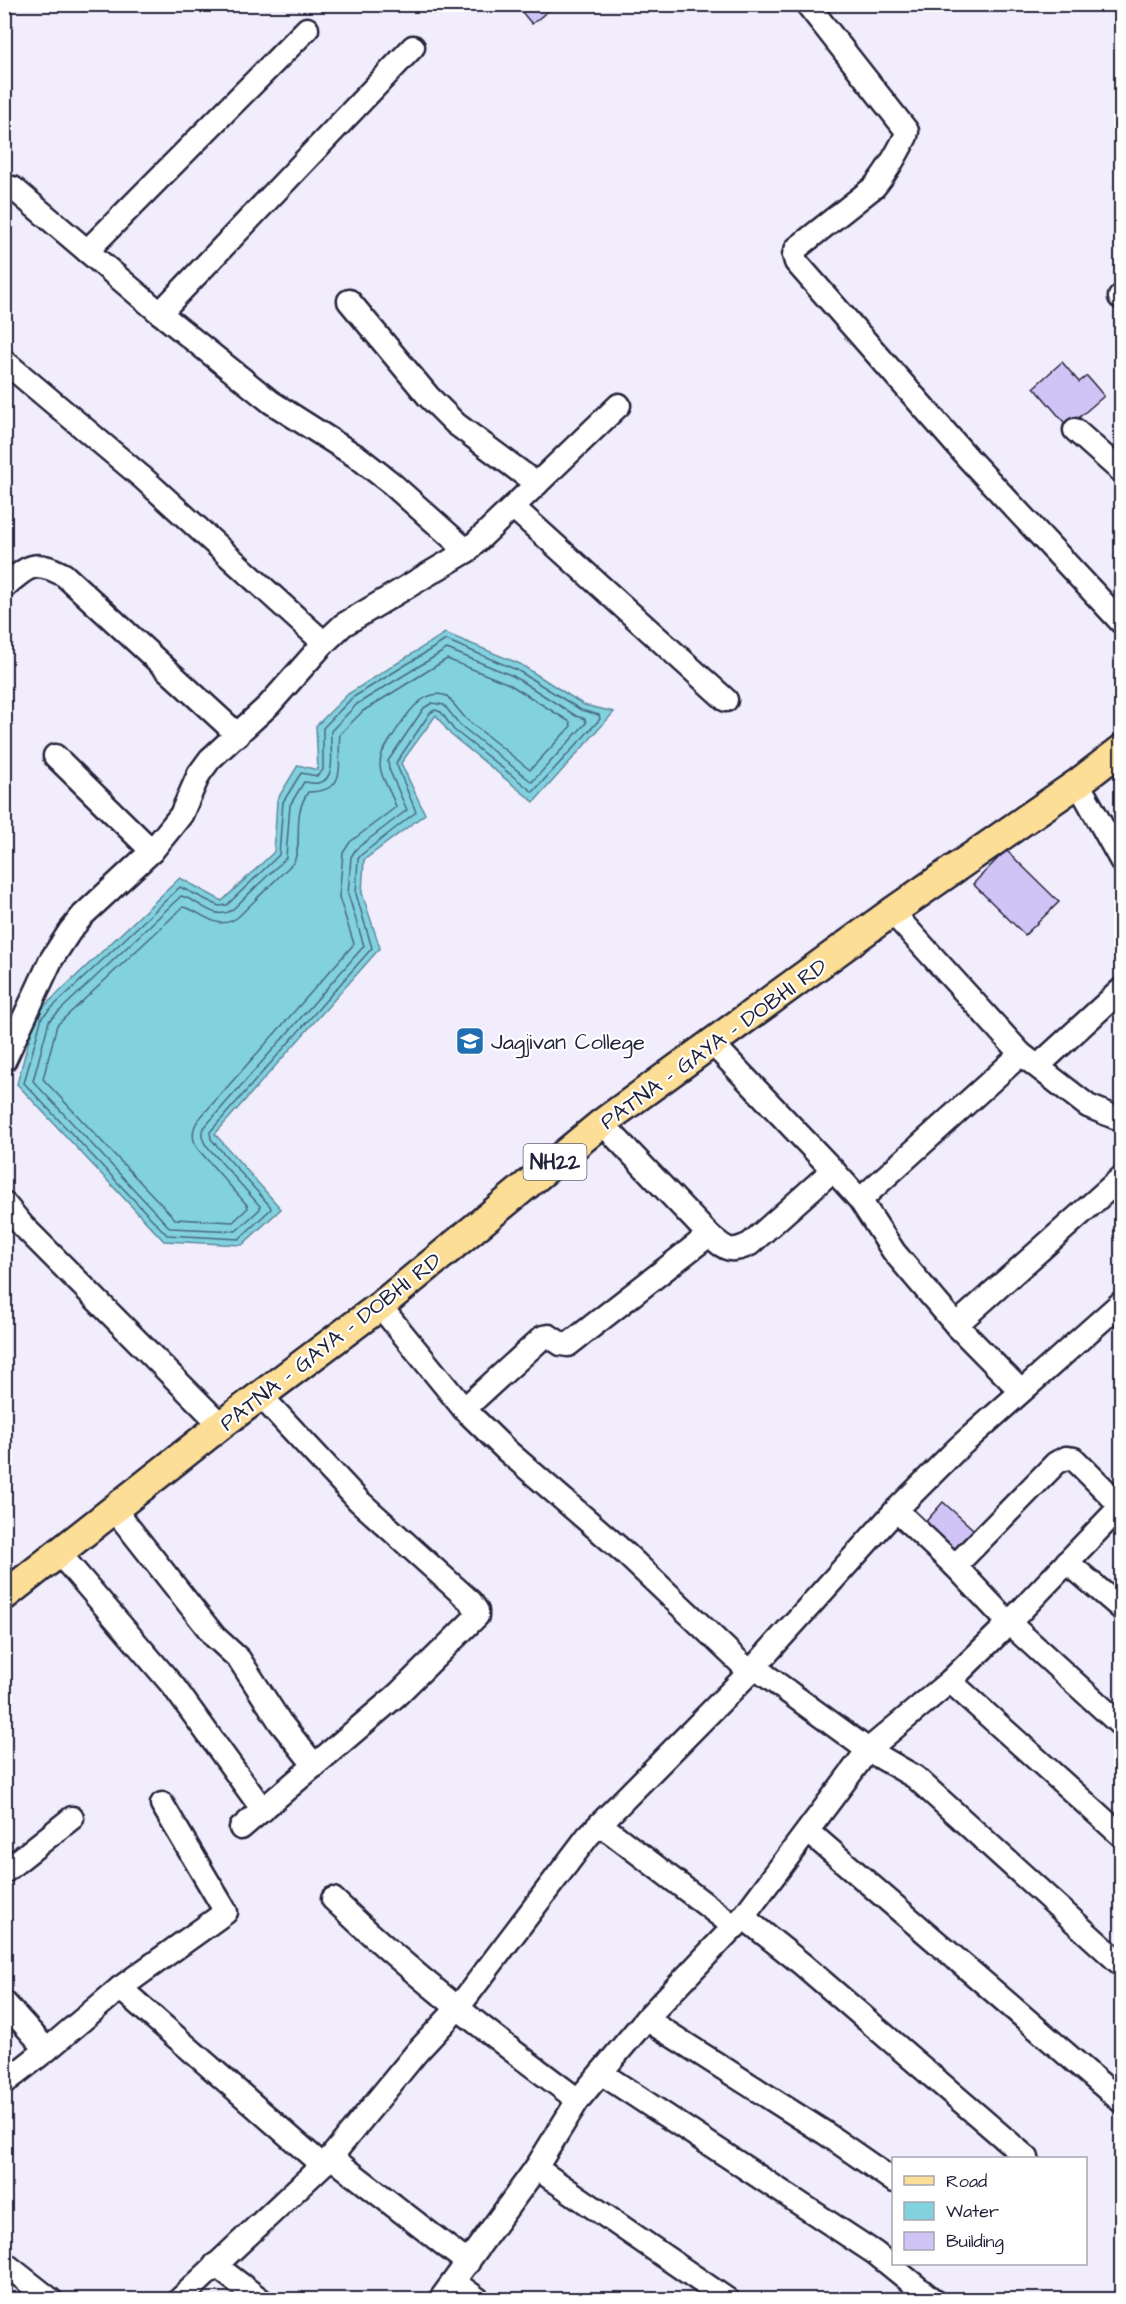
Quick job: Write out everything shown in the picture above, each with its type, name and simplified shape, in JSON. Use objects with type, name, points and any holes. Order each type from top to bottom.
[{"type":"main road","name":"PATNA - GAYA - DOBHI RD","points":[[4,1596],[221,1425],[380,1306],[602,1123],[892,912],[1078,783],[1122,749]]},
{"type":"street","points":[[807,4],[907,131],[891,167],[882,178],[874,187],[797,248],[794,255],[796,262],[968,458],[1122,623]]},
{"type":"street","points":[[87,251],[307,29]]},
{"type":"street","points":[[160,313],[413,47]]},
{"type":"street","points":[[13,188],[160,313],[271,402],[359,458],[391,483],[467,551]]},
{"type":"street","points":[[349,301],[428,396],[456,424],[537,484]]},
{"type":"street","points":[[4,361],[144,479],[324,643]]},
{"type":"street","points":[[4,1061],[51,960],[70,931],[83,915],[152,851],[181,815],[203,767],[269,705],[324,643],[353,618],[467,551],[619,405]]},
{"type":"street","points":[[1075,430],[1122,472]]},
{"type":"street","points":[[513,507],[726,700]]},
{"type":"street","points":[[4,587],[26,568],[33,565],[48,567],[64,575],[238,735]]},
{"type":"street","points":[[55,756],[152,851]]},
{"type":"street","points":[[1078,783],[1122,862]]},
{"type":"street","points":[[892,912],[1029,1060],[1088,1106],[1122,1120]]},
{"type":"street","points":[[860,1200],[1029,1060],[1122,989]]},
{"type":"street","points":[[712,1043],[860,1200],[894,1252],[956,1325],[1021,1391]]},
{"type":"street","points":[[602,1123],[709,1235],[727,1250],[737,1250],[750,1244],[833,1170]]},
{"type":"street","points":[[956,1325],[1122,1178]]},
{"type":"street","points":[[4,1203],[23,1226],[221,1425]]},
{"type":"street","points":[[464,1409],[543,1337],[549,1336],[561,1344],[568,1345],[709,1235]]},
{"type":"street","points":[[179,2300],[327,2161],[417,2052],[457,2009],[588,1836],[752,1670],[896,1510],[958,1448],[1122,1302]]},
{"type":"street","points":[[380,1306],[464,1409],[506,1450],[625,1553],[752,1670],[868,1750],[915,1777],[1122,1965]]},
{"type":"street","points":[[241,1828],[397,1695],[477,1616],[477,1611],[471,1602],[359,1501],[261,1396]]},
{"type":"street","points":[[440,2300],[536,2168],[578,2100],[646,2019],[739,1922],[809,1832],[868,1750],[950,1681],[1121,1506],[1074,1459],[1066,1458],[1056,1463],[955,1566]]},
{"type":"street","points":[[114,1509],[215,1637],[239,1659],[280,1722],[315,1766]]},
{"type":"street","points":[[896,1510],[955,1566],[1009,1623],[1122,1726]]},
{"type":"street","points":[[59,1552],[174,1687],[263,1809]]},
{"type":"street","points":[[1067,1562],[1122,1609]]},
{"type":"street","points":[[950,1681],[1122,1836]]},
{"type":"street","points":[[4,2083],[120,1988],[226,1912],[162,1804]]},
{"type":"street","points":[[4,1872],[72,1818]]},
{"type":"street","points":[[600,1824],[802,1964],[1026,2157]]},
{"type":"street","points":[[809,1832],[1122,2102]]},
{"type":"street","points":[[333,1899],[457,2009],[578,2100]]},
{"type":"street","points":[[120,1988],[327,2161],[468,2263]]},
{"type":"street","points":[[4,2002],[47,2050]]},
{"type":"street","points":[[646,2019],[825,2133],[892,2180]]},
{"type":"street","points":[[601,2073],[875,2253],[933,2300]]},
{"type":"street","points":[[536,2168],[728,2300]]},
{"type":"street","points":[[4,2263],[51,2300]]},
{"type":"street","points":[[215,2265],[261,2300]]},
{"type":"street","points":[[454,2282],[479,2300]]},
{"type":"water","points":[[445,633],[520,664],[584,705],[614,712],[534,802],[450,734],[436,715],[401,763],[425,814],[364,860],[362,893],[380,948],[215,1134],[281,1209],[242,1245],[164,1241],[17,1084],[36,1014],[180,878],[222,901],[274,852],[277,800],[298,765],[318,770],[316,726],[348,694]]},
{"type":"building","points":[[515,4],[545,4],[549,10],[532,24]]},
{"type":"building","points":[[1062,362],[1079,382],[1087,376],[1104,396],[1068,427],[1034,387]]},
{"type":"building","points":[[1006,850],[1059,902],[1025,935],[973,884]]},
{"type":"building","points":[[943,1502],[982,1537],[960,1561],[922,1526]]},
{"type":"place","name":"Jagjivan College","points":[[470,1041]]}]
